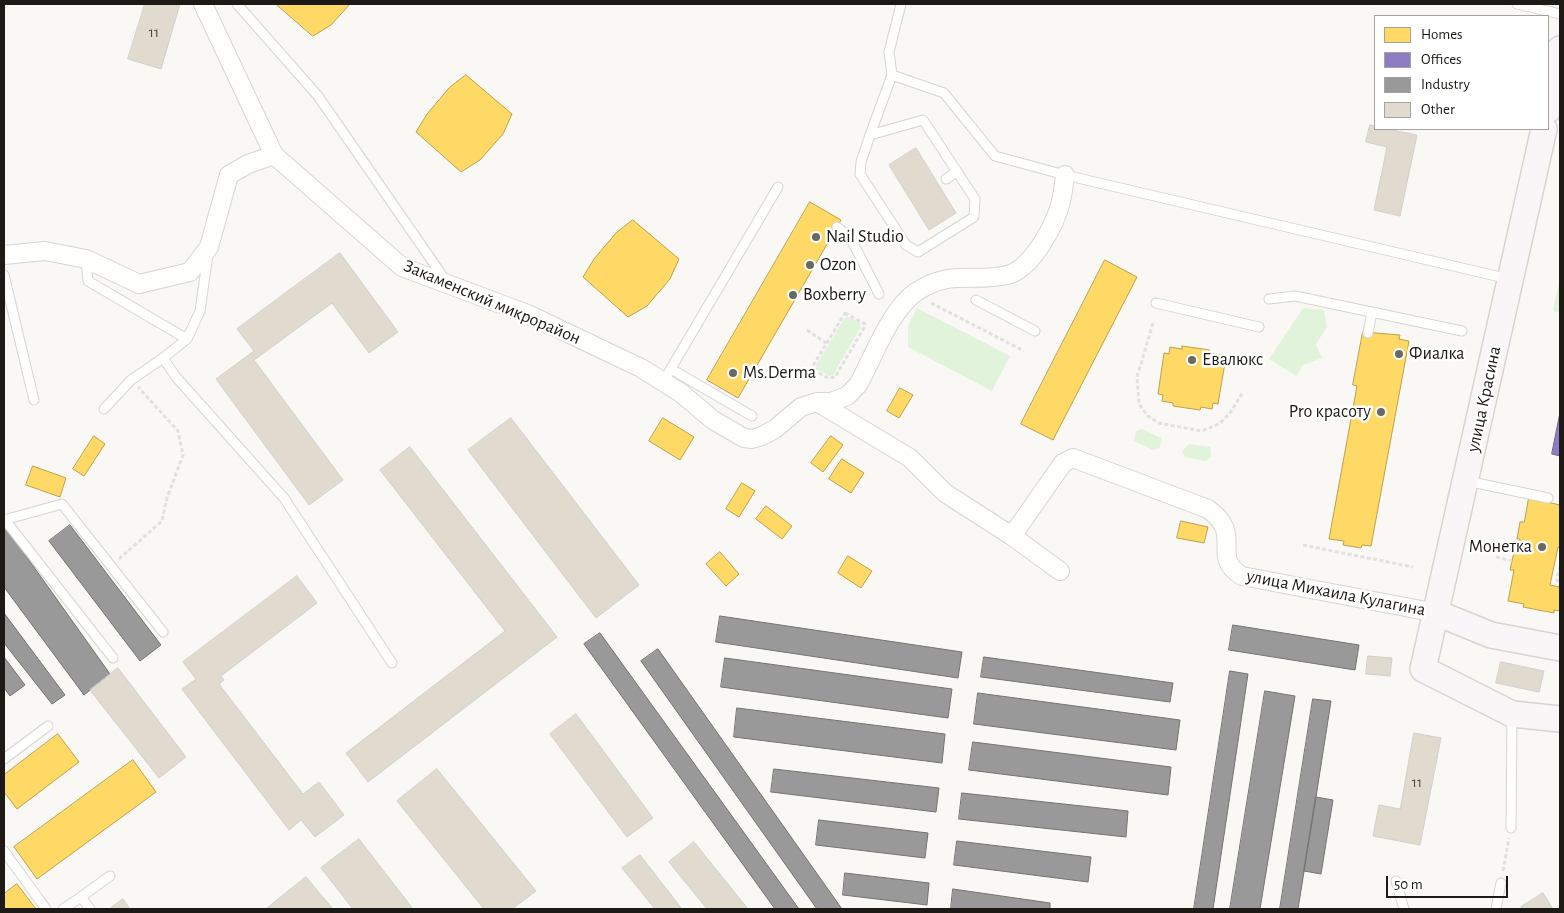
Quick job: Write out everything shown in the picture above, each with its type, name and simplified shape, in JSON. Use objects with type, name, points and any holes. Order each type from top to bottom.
[{"type":"street","points":[[4,255],[45,251],[86,259],[139,284],[190,272],[209,247],[229,175],[248,164],[274,155],[203,4]]},
{"type":"street","points":[[1549,105],[1560,49]]},
{"type":"street","name":"улица Красина","points":[[1512,714],[1423,669],[1438,613],[1544,130]]},
{"type":"street","name":"Закаменский микрорайон","points":[[274,155],[402,267],[530,315],[641,368],[667,376],[713,420],[744,438],[752,439],[775,430],[801,407],[817,402],[832,402],[847,396],[858,385],[896,314],[914,294],[940,279],[1007,275],[1018,271],[1039,248],[1051,226],[1061,202],[1065,175]]},
{"type":"street","points":[[817,402],[910,458],[945,494],[1012,536],[1060,571]]},
{"type":"street","name":"улица Михаила Кулагина","points":[[1012,536],[1063,463],[1073,458],[1208,509],[1219,517],[1226,528],[1227,562],[1232,570],[1242,576],[1438,613],[1492,635],[1560,648]]},
{"type":"street","points":[[1512,714],[1560,719]]},
{"type":"lane","points":[[237,4],[318,96],[447,283]]},
{"type":"lane","points":[[870,135],[923,120],[975,199],[974,217],[918,252],[906,245],[860,174],[861,162],[870,135],[892,75],[889,52],[902,4]]},
{"type":"lane","points":[[1517,4],[1560,14]]},
{"type":"lane","points":[[892,75],[944,93],[995,156],[1065,175],[1510,280]]},
{"type":"lane","points":[[946,179],[956,172]]},
{"type":"lane","points":[[752,416],[667,376],[778,187]]},
{"type":"lane","points":[[837,227],[850,237],[879,294]]},
{"type":"lane","points":[[104,410],[131,380],[187,339],[200,312],[209,247]]},
{"type":"lane","points":[[86,259],[88,281],[187,339]]},
{"type":"lane","points":[[4,275],[34,400]]},
{"type":"lane","points":[[1269,299],[1296,296],[1462,331]]},
{"type":"lane","points":[[976,300],[1035,331]]},
{"type":"lane","points":[[1156,303],[1259,327]]},
{"type":"lane","points":[[1368,333],[1372,312]]},
{"type":"lane","points":[[163,358],[176,377],[284,498],[392,663]]},
{"type":"lane","points":[[1466,481],[1548,498]]},
{"type":"lane","points":[[113,658],[4,520],[62,504],[163,632]]},
{"type":"lane","points":[[1511,828],[1512,714]]},
{"type":"lane","points":[[4,759],[48,726]]},
{"type":"lane","points":[[4,851],[46,909]]},
{"type":"lane","points":[[63,909],[110,876]]},
{"type":"lane","points":[[1396,881],[1404,909]]},
{"type":"lane","points":[[1496,909],[1501,883]]},
{"type":"lane","points":[[81,897],[90,909]]},
{"type":"path","points":[[935,305],[1024,351]]},
{"type":"path","points":[[845,313],[865,324],[832,379],[813,368],[826,343],[845,313]]},
{"type":"path","points":[[1153,324],[1137,377],[1139,404],[1148,416],[1159,423],[1202,431],[1219,424],[1230,413],[1243,392]]},
{"type":"path","points":[[807,330],[826,343]]},
{"type":"path","points":[[111,566],[162,521],[167,498],[184,455],[178,431],[131,380]]},
{"type":"path","points":[[1303,546],[1414,567]]},
{"type":"path","points":[[1496,558],[1512,561]]},
{"type":"path","points":[[1560,566],[1558,580],[1560,583]]},
{"type":"path","points":[[1501,883],[1511,828]]},
{"type":"green space","points":[[1560,277],[1560,313],[1553,311]]},
{"type":"green space","points":[[917,308],[1010,356],[992,391],[908,347],[908,326]]},
{"type":"green space","points":[[1303,308],[1324,310],[1327,327],[1316,344],[1322,358],[1303,365],[1296,376],[1269,359]]},
{"type":"green space","points":[[846,316],[860,323],[861,327],[833,375],[829,376],[817,369],[816,365]]},
{"type":"green space","points":[[1142,429],[1161,438],[1160,448],[1153,450],[1134,441],[1136,431]]},
{"type":"green space","points":[[1189,444],[1210,447],[1211,457],[1205,461],[1185,457],[1182,451]]},
{"type":"building: Homes","points":[[276,4],[350,4],[331,25],[313,36]]},
{"type":"building: Homes","points":[[466,75],[512,114],[503,134],[480,160],[461,172],[416,132],[427,114],[449,88]]},
{"type":"building: Homes","points":[[810,202],[841,220],[738,398],[707,380]]},
{"type":"building: Homes","points":[[633,220],[679,259],[670,279],[647,306],[628,317],[583,277],[594,259],[616,233]]},
{"type":"building: Homes","points":[[1105,260],[1137,277],[1053,440],[1021,424]]},
{"type":"building: Homes","points":[[1363,332],[1400,335],[1399,339],[1409,341],[1371,546],[1362,545],[1361,548],[1343,545],[1344,541],[1329,539],[1357,386],[1353,385]]},
{"type":"building: Homes","points":[[1182,346],[1210,350],[1209,353],[1221,355],[1219,362],[1225,363],[1218,404],[1213,403],[1212,409],[1201,407],[1200,410],[1173,406],[1173,403],[1162,401],[1163,395],[1158,394],[1164,353],[1169,354],[1170,347],[1182,349]]},
{"type":"building: Homes","points":[[900,388],[913,395],[899,418],[887,411]]},
{"type":"building: Homes","points":[[663,418],[694,437],[680,460],[649,441]]},
{"type":"building: Homes","points":[[94,436],[105,444],[84,476],[73,469]]},
{"type":"building: Homes","points":[[831,436],[843,445],[823,472],[811,463]]},
{"type":"building: Homes","points":[[842,459],[864,473],[851,493],[829,479]]},
{"type":"building: Homes","points":[[33,466],[66,478],[60,497],[26,485]]},
{"type":"building: Homes","points":[[742,483],[755,491],[739,517],[726,509]]},
{"type":"building: Homes","points":[[1529,498],[1560,505],[1560,548],[1558,547],[1550,585],[1560,587],[1560,611],[1554,610],[1554,613],[1523,607],[1524,604],[1508,601],[1514,570],[1510,570],[1514,552],[1518,553],[1520,539],[1517,539],[1520,522],[1524,522]]},
{"type":"building: Homes","points":[[766,506],[792,526],[782,539],[756,519]]},
{"type":"building: Homes","points":[[1181,521],[1208,527],[1204,543],[1177,538]]},
{"type":"building: Homes","points":[[720,552],[739,574],[726,586],[706,564]]},
{"type":"building: Homes","points":[[848,556],[872,571],[861,588],[838,573]]},
{"type":"building: Homes","points":[[58,734],[79,762],[17,809],[4,792],[4,775]]},
{"type":"building: Homes","points":[[133,760],[156,792],[37,879],[14,847]]},
{"type":"building: Homes","points":[[17,884],[36,909],[4,909],[4,894]]},
{"type":"building: Offices","points":[[1560,413],[1560,456],[1552,454]]},
{"type":"building: Industry","points":[[4,525],[110,674],[84,695],[4,587]]},
{"type":"building: Industry","points":[[70,525],[161,645],[140,661],[49,541]]},
{"type":"building: Industry","points":[[4,613],[65,695],[52,704],[4,643]]},
{"type":"building: Industry","points":[[720,616],[962,652],[958,678],[716,642]]},
{"type":"building: Industry","points":[[1233,625],[1359,645],[1355,670],[1229,650]]},
{"type":"building: Industry","points":[[600,633],[799,909],[775,909],[584,644]]},
{"type":"building: Industry","points":[[658,649],[842,909],[817,909],[641,661]]},
{"type":"building: Industry","points":[[4,657],[25,685],[10,696],[4,688]]},
{"type":"building: Industry","points":[[984,657],[1173,683],[1170,702],[981,677]]},
{"type":"building: Industry","points":[[725,658],[952,689],[948,718],[721,687]]},
{"type":"building: Industry","points":[[1230,671],[1248,674],[1213,909],[1194,909]]},
{"type":"building: Industry","points":[[1265,691],[1295,696],[1260,909],[1230,909]]},
{"type":"building: Industry","points":[[978,693],[1180,720],[1176,750],[974,724]]},
{"type":"building: Industry","points":[[1313,699],[1331,701],[1316,797],[1298,909],[1280,909]]},
{"type":"building: Industry","points":[[737,708],[945,734],[942,763],[734,737]]},
{"type":"building: Industry","points":[[973,742],[1171,767],[1168,795],[969,770]]},
{"type":"building: Industry","points":[[774,769],[939,788],[936,812],[771,792]]},
{"type":"building: Industry","points":[[962,793],[1128,811],[1126,837],[959,819]]},
{"type":"building: Industry","points":[[1316,797],[1333,800],[1321,874],[1304,871]]},
{"type":"building: Industry","points":[[819,820],[928,833],[925,858],[816,845]]},
{"type":"building: Industry","points":[[957,841],[1091,857],[1088,882],[954,865]]},
{"type":"building: Industry","points":[[845,873],[929,883],[927,905],[843,895]]},
{"type":"building: Industry","points":[[953,889],[1050,903],[1050,909],[951,909]]},
{"type":"building: Other","points":[[145,4],[180,4],[161,69],[128,59]]},
{"type":"building: Other","points":[[1370,125],[1374,126],[1374,130],[1392,130],[1417,135],[1400,216],[1374,210],[1387,147],[1366,142]]},
{"type":"building: Other","points":[[916,148],[956,213],[929,230],[889,165]]},
{"type":"building: Other","points":[[340,253],[398,332],[369,353],[332,303],[254,360],[343,480],[309,505],[216,379],[254,351],[237,329]]},
{"type":"building: Other","points":[[511,418],[639,585],[596,618],[468,450]]},
{"type":"building: Other","points":[[410,447],[557,637],[368,782],[346,753],[505,631],[380,470]]},
{"type":"building: Other","points":[[297,576],[317,603],[221,676],[224,680],[219,684],[303,794],[319,782],[344,815],[315,837],[301,820],[289,830],[182,689],[196,679],[183,662]]},
{"type":"building: Other","points":[[1368,656],[1392,658],[1390,676],[1366,674]]},
{"type":"building: Other","points":[[1501,662],[1544,671],[1539,692],[1496,683]]},
{"type":"building: Other","points":[[118,668],[186,757],[159,778],[90,690]]},
{"type":"building: Other","points":[[576,714],[653,818],[627,837],[550,734]]},
{"type":"building: Other","points":[[1414,733],[1441,738],[1420,845],[1373,836],[1379,805],[1400,809]]},
{"type":"building: Other","points":[[437,769],[536,891],[512,909],[484,909],[397,801]]},
{"type":"building: Other","points":[[359,839],[413,909],[353,909],[321,868]]},
{"type":"building: Other","points":[[694,842],[748,909],[707,909],[669,862]]},
{"type":"building: Other","points":[[640,855],[682,909],[655,909],[622,868]]},
{"type":"building: Other","points":[[306,877],[333,909],[266,909]]},
{"type":"building: Other","points":[[1543,893],[1553,909],[1523,909],[1521,907]]},
{"type":"building: Other","points":[[123,899],[130,909],[111,908]]},
{"type":"place","name":"Nail Studio","points":[[816,237]]},
{"type":"place","name":"Ozon","points":[[810,265]]},
{"type":"place","name":"Boxberry","points":[[793,295]]},
{"type":"place","name":"Фиалка","points":[[1399,354]]},
{"type":"place","name":"Евалюкс","points":[[1192,360]]},
{"type":"place","name":"Ms.Derma","points":[[733,373]]},
{"type":"place","name":"Pro красоту","points":[[1381,412]]},
{"type":"place","name":"Монетка","points":[[1542,547]]}]
